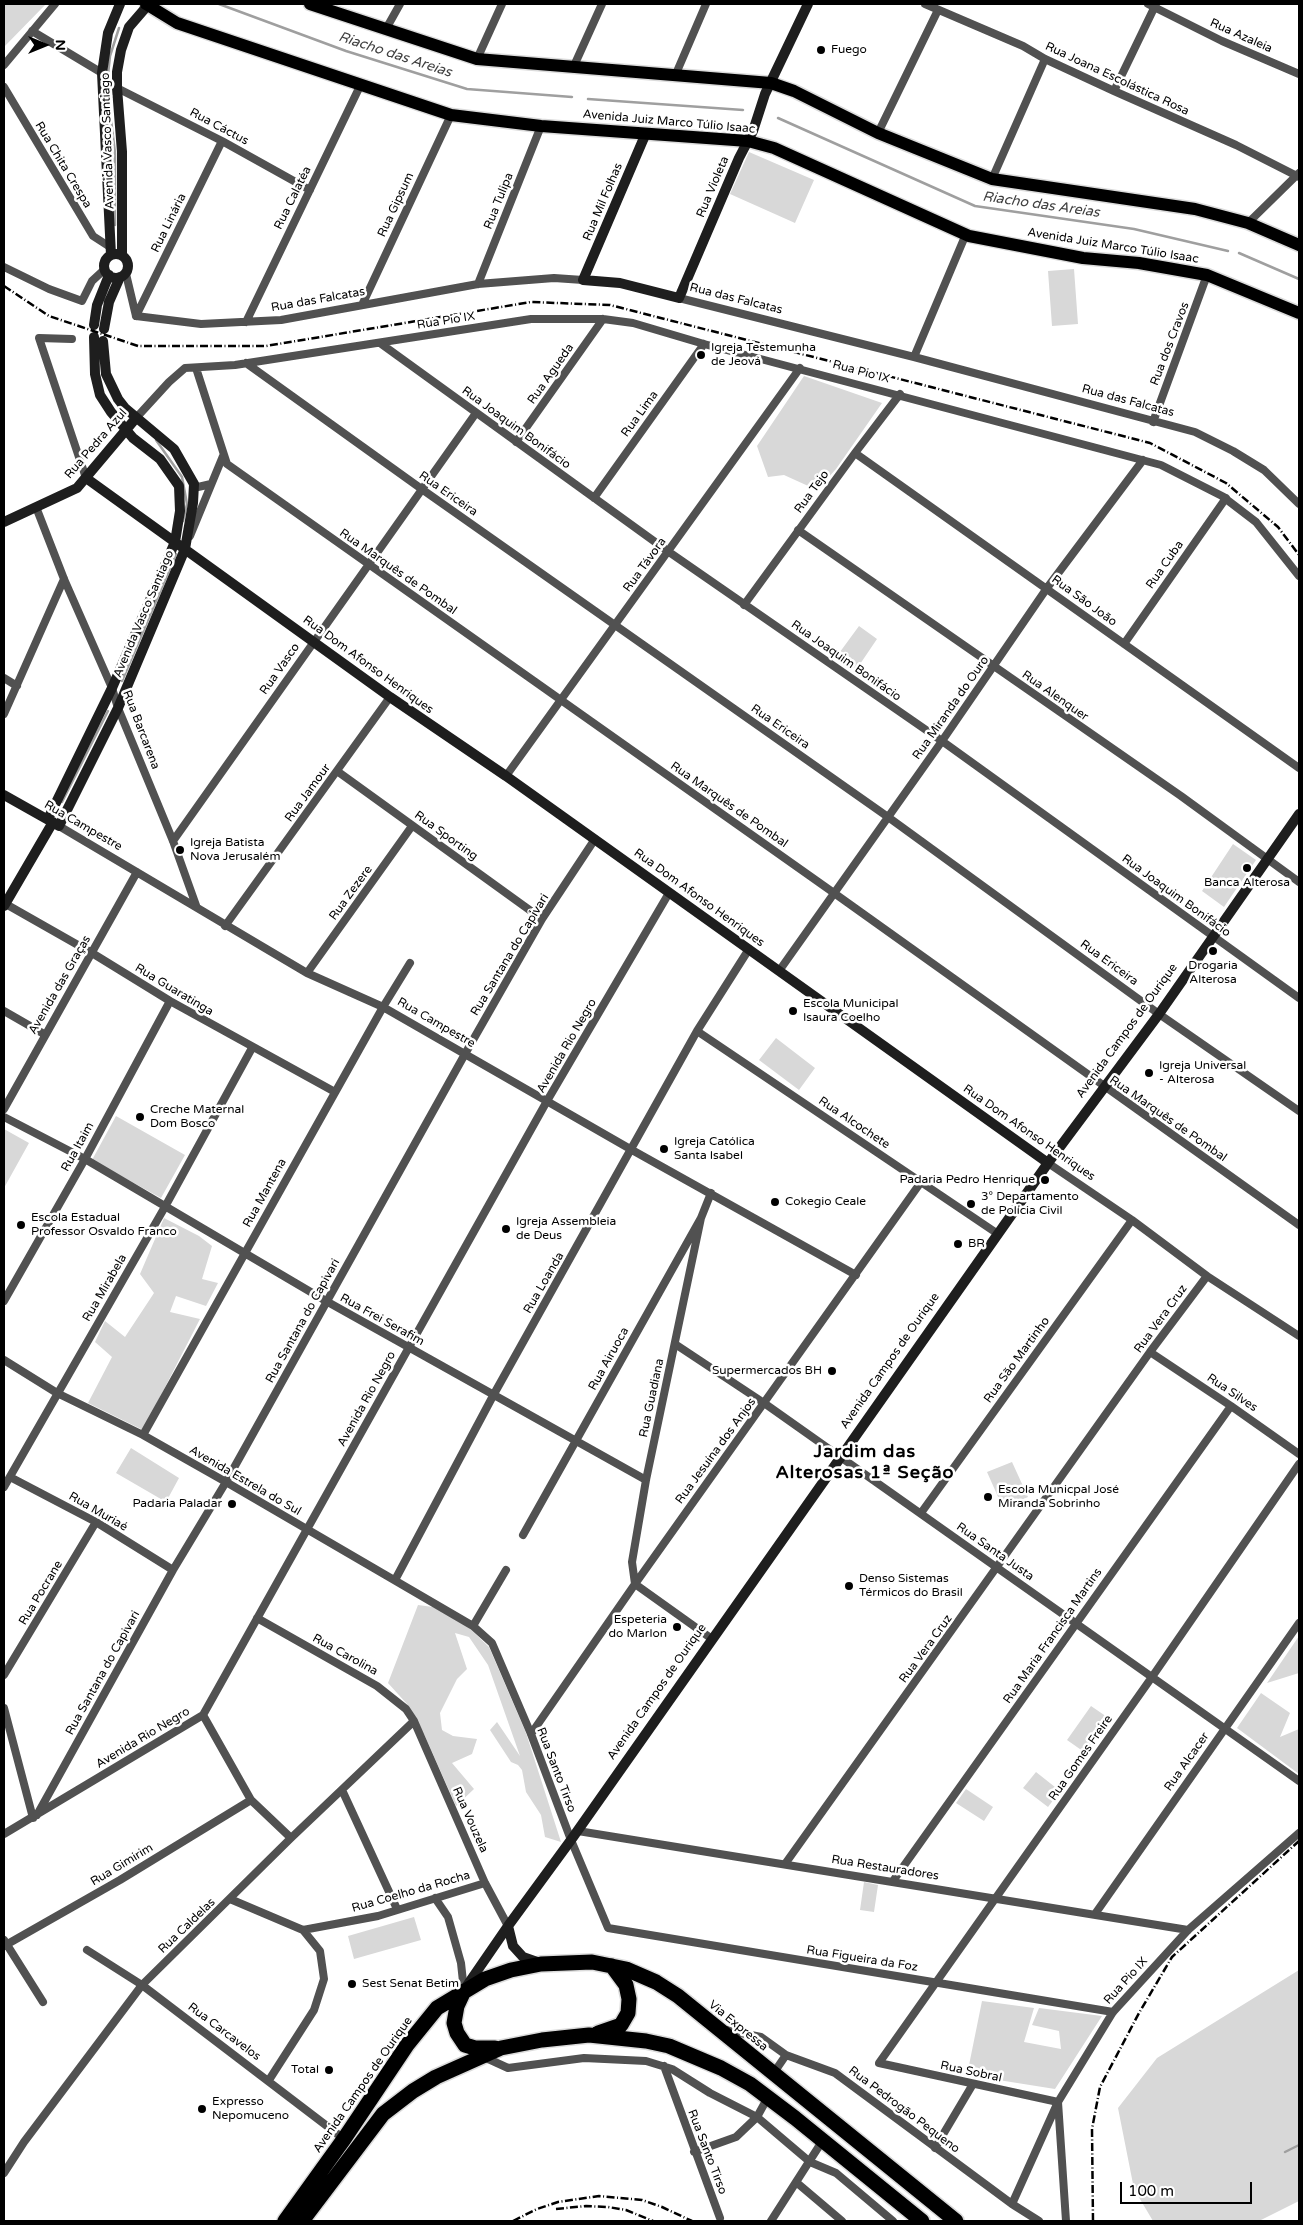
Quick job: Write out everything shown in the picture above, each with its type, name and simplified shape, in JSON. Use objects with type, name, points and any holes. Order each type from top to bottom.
[{"type":"highway","name":"Via Expressa","points":[[464,1991],[485,1979],[511,1970],[541,1964],[592,1962],[626,1969],[656,1982],[678,1996],[956,2221]]},
{"type":"highway","points":[[464,1991],[457,2006],[454,2023],[457,2033],[465,2044],[475,2048],[501,2048],[542,2040],[607,2032],[621,2025],[628,2013],[629,1999],[626,1985],[612,1966]]},
{"type":"highway","name":"Avenida Campos de Ourique","points":[[285,2221],[344,2139],[407,2044],[437,2008],[464,1991]]},
{"type":"highway","points":[[589,2035],[646,2041],[669,2046],[721,2068],[768,2097],[922,2221]]},
{"type":"highway","points":[[302,2221],[383,2114],[436,2077],[501,2048]]},
{"type":"main road","name":"Avenida Juiz Marco Túlio Isaac","points":[[147,4],[177,23],[451,114],[541,126],[748,141],[774,148],[966,234],[1083,258],[1139,263],[1207,275],[1299,313]]},
{"type":"main road","points":[[310,4],[477,59],[771,83],[794,91],[878,133],[992,180],[1195,209],[1248,223],[1299,245]]},
{"type":"street","points":[[4,65],[55,4]]},
{"type":"street","name":"Avenida Vasco Santiago","points":[[115,274],[106,261],[111,251],[102,73],[108,33],[120,4]]},
{"type":"street","name":"Avenida Vasco Santiago","points":[[99,327],[97,305],[115,274],[128,266],[122,255],[122,152],[116,88],[121,50],[129,27],[147,4]]},
{"type":"street","points":[[386,29],[400,4]]},
{"type":"street","points":[[477,59],[502,4]]},
{"type":"street","points":[[573,68],[602,4]]},
{"type":"street","points":[[675,76],[706,4]]},
{"type":"street","name":"Rua Violeta","points":[[679,298],[748,141],[771,83],[808,4]]},
{"type":"street","name":"Rua Joana Escolástica Rosa","points":[[925,4],[1023,46],[1045,59],[1298,175]]},
{"type":"street","points":[[1114,91],[1153,5]]},
{"type":"street","name":"Rua Azaleia","points":[[1153,5],[1222,40],[1299,74]]},
{"type":"street","points":[[878,133],[938,10]]},
{"type":"street","points":[[32,31],[102,73]]},
{"type":"street","points":[[992,180],[1045,59]]},
{"type":"street","name":"Rua Calatéa","points":[[246,322],[360,84]]},
{"type":"street","name":"Rua Chita Crespa","points":[[4,87],[93,236],[111,251]]},
{"type":"street","name":"Rua Cáctus","points":[[116,88],[222,141],[310,190]]},
{"type":"street","name":"Rua Gipsum","points":[[362,305],[451,114]]},
{"type":"street","name":"Rua Tulipa","points":[[478,284],[541,126]]},
{"type":"street","name":"Rua Mil Folhas","points":[[583,280],[646,133]]},
{"type":"street","name":"Rua Linária","points":[[136,316],[222,141]]},
{"type":"street","points":[[1248,223],[1298,175]]},
{"type":"street","points":[[914,357],[966,234]]},
{"type":"street","points":[[111,251],[122,255]]},
{"type":"street","points":[[4,266],[49,289],[82,301],[92,281],[115,274],[136,316]]},
{"type":"street","name":"Rua dos Cravos","points":[[1153,422],[1207,275]]},
{"type":"street","name":"Rua das Falcatas","points":[[136,316],[201,324],[281,320],[478,284],[554,278],[620,283],[914,357],[1195,432],[1233,451],[1264,470],[1299,504]]},
{"type":"street","name":"Rua Pio IX","points":[[196,368],[246,363],[531,319],[604,318],[633,323],[704,344],[900,394],[1161,465],[1226,498],[1256,522],[1299,576]]},
{"type":"street","name":"Rua Agueda","points":[[516,442],[604,318]]},
{"type":"street","points":[[72,339],[39,338],[86,478]]},
{"type":"street","name":"Avenida Vasco Santiago","points":[[4,904],[53,822],[118,708],[185,549],[193,503],[194,484],[174,450],[125,408],[118,399],[106,374],[98,339],[95,374],[100,395],[126,430],[160,459],[179,486],[180,511],[175,542],[53,822]]},
{"type":"street","name":"Rua Joaquim Bonifácio","points":[[380,343],[669,552],[942,741],[1299,998]]},
{"type":"street","name":"Rua Lima","points":[[594,498],[704,344]]},
{"type":"street","name":"Rua Ericeira","points":[[246,363],[888,817],[1159,1014],[1299,1111]]},
{"type":"street","name":"Rua Pedra Azul","points":[[4,522],[77,488],[168,382],[186,368],[196,368]]},
{"type":"street","name":"Rua Marquês de Pombal","points":[[196,368],[227,464],[834,893],[1104,1088],[1299,1225]]},
{"type":"street","name":"Rua Távora","points":[[506,776],[562,701],[800,368]]},
{"type":"street","name":"Rua Tejo","points":[[744,604],[854,453],[900,394]]},
{"type":"street","name":"Rua Vasco","points":[[173,841],[313,640],[423,490],[476,413]]},
{"type":"street","name":"Rua São João","points":[[854,453],[1299,768]]},
{"type":"street","points":[[185,549],[223,456]]},
{"type":"street","name":"Rua Miranda do Ouro","points":[[779,971],[994,668],[1047,588],[1143,460]]},
{"type":"street","name":"Rua Dom Afonso Henriques","points":[[86,478],[390,697],[506,776],[1048,1163],[1132,1220],[1207,1276],[1299,1336]]},
{"type":"street","points":[[194,484],[198,487],[211,484]]},
{"type":"street","name":"Rua Cuba","points":[[1124,644],[1226,498]]},
{"type":"street","name":"Rua Barcarena","points":[[36,507],[64,579],[112,688],[118,708],[173,841],[197,908]]},
{"type":"street","name":"Rua Alenquer","points":[[798,530],[994,668],[1181,796],[1299,882]]},
{"type":"street","points":[[4,714],[64,579]]},
{"type":"street","points":[[4,678],[17,686]]},
{"type":"street","name":"Rua Jamour","points":[[225,926],[390,697]]},
{"type":"street","name":"Rua Sporting","points":[[337,771],[542,919]]},
{"type":"street","name":"Rua Campestre","points":[[4,795],[53,822],[225,926],[307,973],[383,1007],[547,1102],[856,1275]]},
{"type":"street","name":"Avenida Campos de Ourique","points":[[464,1991],[508,1926],[571,1840],[1048,1163],[1159,1014],[1299,814]]},
{"type":"street","name":"Rua Zezere","points":[[307,973],[412,826]]},
{"type":"street","name":"Rua Santana do Capivari","points":[[34,1817],[173,1570],[226,1482],[542,919],[595,839]]},
{"type":"street","name":"Avenida das Graças","points":[[4,1109],[44,1034],[137,872]]},
{"type":"street","name":"Avenida Rio Negro","points":[[4,1834],[203,1715],[547,1102],[670,893]]},
{"type":"street","name":"Rua Guaratinga","points":[[4,904],[92,953],[252,1048],[336,1092]]},
{"type":"street","name":"Rua Loanda","points":[[395,1580],[494,1394],[697,1031],[749,949]]},
{"type":"street","name":"Rua Mantena","points":[[143,1435],[383,1007],[410,963]]},
{"type":"street","name":"Rua Itaim","points":[[4,1301],[85,1159],[170,1001]]},
{"type":"street","points":[[4,1012],[44,1034]]},
{"type":"street","name":"Rua Alcochete","points":[[697,1031],[998,1234]]},
{"type":"street","name":"Rua Mirabela","points":[[4,1487],[166,1205],[252,1048]]},
{"type":"street","name":"Rua Frei Serafim","points":[[4,1116],[166,1205],[408,1348],[646,1480]]},
{"type":"street","name":"Rua Jesuína dos Anjos","points":[[531,1734],[634,1584],[921,1182]]},
{"type":"street","name":"Rua Airuoca","points":[[523,1535],[701,1218],[711,1193]]},
{"type":"street","name":"Rua Guadiana","points":[[634,1584],[632,1562],[646,1480],[701,1218]]},
{"type":"street","name":"Rua São Martinho","points":[[921,1513],[1132,1220]]},
{"type":"street","name":"Rua Vera Cruz","points":[[785,1864],[1150,1352],[1207,1276]]},
{"type":"street","name":"Rua Santa Justa","points":[[675,1344],[764,1403],[1299,1781]]},
{"type":"street","name":"Rua Silves","points":[[1150,1352],[1299,1454]]},
{"type":"street","name":"Avenida Estrela do Sul","points":[[4,1360],[58,1393],[143,1435],[226,1482],[473,1626]]},
{"type":"street","name":"Rua Maria Francisca Martins","points":[[893,1881],[1231,1406]]},
{"type":"street","name":"Rua Gomes Freire","points":[[878,2063],[1152,1677],[1299,1464]]},
{"type":"street","name":"Rua Muriaé","points":[[10,1477],[96,1522],[173,1570]]},
{"type":"street","name":"Rua Pocrane","points":[[4,1675],[96,1522]]},
{"type":"street","points":[[473,1626],[506,1570]]},
{"type":"street","points":[[634,1584],[712,1639]]},
{"type":"street","name":"Rua Carolina","points":[[257,1618],[377,1686],[406,1709],[414,1721]]},
{"type":"street","name":"Rua Alcacer","points":[[1094,1914],[1299,1623]]},
{"type":"street","name":"Rua Santo Tirso","points":[[473,1626],[492,1643],[531,1734],[571,1840],[608,1928]]},
{"type":"street","points":[[4,1708],[34,1817]]},
{"type":"street","points":[[203,1715],[251,1800],[291,1838]]},
{"type":"street","name":"Rua Caldelas","points":[[4,2173],[36,2126],[142,1985],[291,1838],[414,1721]]},
{"type":"street","name":"Rua Vouzela","points":[[414,1721],[485,1883],[508,1926]]},
{"type":"street","points":[[342,1790],[397,1909]]},
{"type":"street","name":"Rua Gimirim","points":[[5,1944],[120,1880],[251,1800]]},
{"type":"street","name":"Rua Restauradores","points":[[578,1830],[1188,1930]]},
{"type":"street","name":"Rua Pio IX","points":[[1058,2102],[1112,2012],[1188,1930],[1299,1833]]},
{"type":"street","name":"Rua Coelho da Rocha","points":[[303,1930],[378,1916],[485,1883]]},
{"type":"street","points":[[435,1898],[448,1917],[460,1963],[464,1991]]},
{"type":"street","points":[[230,1899],[303,1930],[320,1951],[324,1979],[314,2010],[269,2080]]},
{"type":"street","points":[[508,1926],[513,1946],[523,1957],[541,1964]]},
{"type":"street","name":"Rua Figueira da Foz","points":[[608,1928],[1112,2012]]},
{"type":"street","points":[[5,1944],[43,2002]]},
{"type":"street","name":"Rua Carcavelos","points":[[87,1950],[142,1985],[344,2139]]},
{"type":"street","name":"Rua Pedrogão Pequeno","points":[[719,2029],[761,2037],[786,2054],[835,2073],[1012,2204],[1040,2221]]},
{"type":"street","points":[[773,2074],[786,2054]]},
{"type":"street","points":[[482,2056],[508,2068],[584,2058],[646,2061],[672,2069],[710,2093],[757,2117],[810,2162],[836,2173],[893,2221]]},
{"type":"street","name":"Rua Sobral","points":[[878,2063],[1058,2102]]},
{"type":"street","name":"Rua Santo Tirso","points":[[664,2066],[694,2152],[720,2218]]},
{"type":"street","points":[[935,2148],[973,2084]]},
{"type":"street","points":[[694,2152],[736,2137],[757,2117],[768,2097]]},
{"type":"street","points":[[1012,2204],[1058,2102]]},
{"type":"street","points":[[1058,2102],[1066,2221]]},
{"type":"street","points":[[771,2221],[823,2140]]},
{"type":"street","points":[[796,2182],[842,2221]]},
{"type":"shaded area","points":[[4,4],[46,4],[4,47]]},
{"type":"shaded area","points":[[749,152],[814,180],[795,223],[730,194]]},
{"type":"shaded area","points":[[1074,269],[1078,324],[1052,326],[1048,271]]},
{"type":"shaded area","points":[[804,376],[882,403],[836,469],[817,490],[784,475],[768,477],[757,446]]},
{"type":"shaded area","points":[[859,626],[877,639],[856,670],[837,656]]},
{"type":"shaded area","points":[[1233,844],[1256,860],[1224,907],[1202,891]]},
{"type":"shaded area","points":[[776,1038],[815,1068],[799,1090],[759,1060]]},
{"type":"shaded area","points":[[116,1116],[185,1155],[161,1198],[92,1160]]},
{"type":"shaded area","points":[[4,1129],[29,1143],[4,1188]]},
{"type":"shaded area","points":[[164,1218],[199,1236],[212,1246],[202,1279],[218,1283],[206,1306],[176,1296],[170,1312],[200,1319],[143,1430],[88,1403],[112,1357],[95,1342],[105,1321],[125,1337],[154,1293],[140,1274]]},
{"type":"shaded area","points":[[131,1448],[179,1478],[166,1502],[116,1473]]},
{"type":"shaded area","points":[[1012,1462],[1028,1497],[1003,1508],[987,1472]]},
{"type":"shaded area","points":[[418,1605],[433,1607],[465,1624],[489,1647],[526,1733],[561,1842],[545,1837],[541,1815],[526,1792],[522,1770],[518,1765],[511,1762],[490,1730],[497,1722],[520,1756],[488,1665],[469,1637],[455,1633],[467,1669],[457,1679],[440,1713],[442,1730],[453,1736],[477,1739],[472,1754],[452,1763],[474,1789],[456,1806],[425,1736],[407,1704],[388,1683]]},
{"type":"shaded area","points":[[1299,1636],[1299,1673],[1267,1683]]},
{"type":"shaded area","points":[[1261,1693],[1290,1713],[1280,1737],[1299,1729],[1299,1774],[1237,1728]]},
{"type":"shaded area","points":[[1091,1706],[1110,1719],[1087,1754],[1067,1740]]},
{"type":"shaded area","points":[[1036,1772],[1060,1791],[1048,1807],[1023,1788]]},
{"type":"shaded area","points":[[966,1789],[993,1807],[984,1821],[956,1803]]},
{"type":"shaded area","points":[[864,1882],[878,1885],[874,1912],[860,1910]]},
{"type":"shaded area","points":[[414,1917],[421,1940],[354,1959],[348,1936]]},
{"type":"shaded area","points":[[1299,1970],[1299,2201],[1259,2221],[1153,2221],[1134,2189],[1118,2108],[1157,2058]]},
{"type":"shaded area","points":[[982,2001],[1034,2008],[1024,2042],[1061,2049],[1059,2031],[1032,2025],[1039,2008],[1102,2016],[1055,2089],[967,2075]]},
{"type":"waterway","name":"Riacho das Areias","points":[[219,4],[346,51],[467,89],[572,97]]},
{"type":"waterway","points":[[107,84],[110,56],[119,28]]},
{"type":"waterway","points":[[108,95],[115,153],[115,225]]},
{"type":"waterway","name":"Riacho das Areias","points":[[588,99],[743,110]]},
{"type":"waterway","name":"Riacho das Areias","points":[[778,118],[975,206],[1134,229],[1228,251]]},
{"type":"waterway","name":"Riacho das Areias","points":[[1239,253],[1299,279]]},
{"type":"waterway","points":[[156,440],[182,477],[187,504],[183,521]]},
{"type":"waterway","points":[[122,681],[176,554]]},
{"type":"waterway","points":[[62,802],[108,711]]},
{"type":"waterway","name":"Riacho das Areias","points":[[1285,2152],[1299,2145]]},
{"type":"railway","points":[[4,286],[49,316],[138,346],[266,346],[531,302],[610,305],[1150,443],[1226,483],[1278,527],[1299,555]]},
{"type":"railway","points":[[1093,2221],[1092,2129],[1100,2087],[1139,2013],[1172,1957],[1299,1841]]},
{"type":"railway","points":[[513,2221],[537,2209],[558,2202],[599,2196],[642,2200],[692,2221]]},
{"type":"railway","points":[[556,2209],[586,2206],[608,2207],[626,2210],[653,2221]]},
{"type":"place","name":"Fuego","points":[[821,50]]},
{"type":"place","name":"Igreja Testemunha de Jeová","points":[[701,355]]},
{"type":"place","name":"Igreja Batista Nova Jerusalém","points":[[180,850]]},
{"type":"place","name":"Banca Alterosa","points":[[1247,868]]},
{"type":"place","name":"Drogaria Alterosa","points":[[1213,951]]},
{"type":"place","name":"Escola Municipal Isaura Coelho","points":[[793,1011]]},
{"type":"place","name":"Igreja Universal - Alterosa","points":[[1149,1073]]},
{"type":"place","name":"Creche Maternal Dom Bosco","points":[[140,1117]]},
{"type":"place","name":"Igreja Católica Santa Isabel","points":[[664,1149]]},
{"type":"place","name":"Padaria Pedro Henrique","points":[[1045,1180]]},
{"type":"place","name":"Cokegio Ceale","points":[[775,1202]]},
{"type":"place","name":"3° Departamento de Polícia Civil","points":[[971,1204]]},
{"type":"place","name":"Escola Estadual Professor Osvaldo Franco","points":[[21,1225]]},
{"type":"place","name":"Igreja Assembleia de Deus","points":[[506,1229]]},
{"type":"place","name":"BR","points":[[958,1244]]},
{"type":"place","name":"Supermercados BH","points":[[832,1371]]},
{"type":"place","name":"Escola Municpal José Miranda Sobrinho","points":[[988,1497]]},
{"type":"place","name":"Padaria Paladar","points":[[232,1504]]},
{"type":"place","name":"Denso Sistemas Térmicos do Brasil","points":[[849,1586]]},
{"type":"place","name":"Espeteria do Marlon","points":[[677,1627]]},
{"type":"place","name":"Sest Senat Betim","points":[[352,1984]]},
{"type":"place","name":"Total","points":[[329,2070]]},
{"type":"place","name":"Expresso Nepomuceno","points":[[202,2109]]},
{"type":"district","name":"Jardim das Alterosas 1ª Seção","points":[[865,1462]]}]
